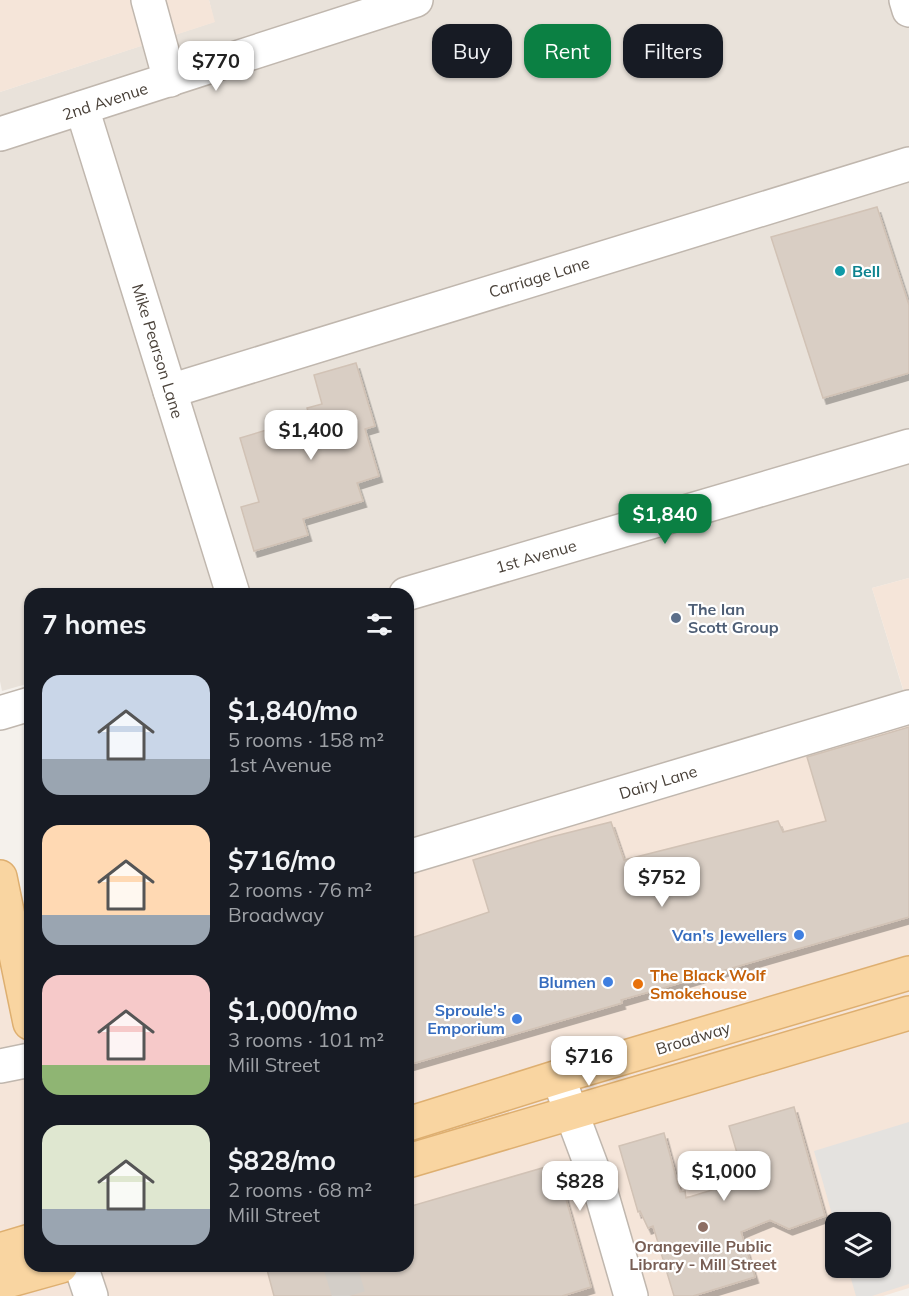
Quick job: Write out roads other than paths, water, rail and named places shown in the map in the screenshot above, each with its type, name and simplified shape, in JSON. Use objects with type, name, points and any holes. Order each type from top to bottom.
[{"type":"main road","points":[[0,877],[24,998]]},
{"type":"main road","name":"Broadway","points":[[414,1122],[909,973]]},
{"type":"main road","points":[[414,1159],[909,1013]]},
{"type":"main road","points":[[0,1250],[24,1243]]},
{"type":"main road","points":[[0,1283],[39,1272]]},
{"type":"street","points":[[148,0],[170,80]]},
{"type":"street","name":"2nd Avenue","points":[[0,134],[416,0]]},
{"type":"street","points":[[906,0],[909,10]]},
{"type":"street","name":"Mike Pearson Lane","points":[[82,108],[231,588]]},
{"type":"street","name":"Carriage Lane","points":[[170,391],[909,164]]},
{"type":"street","name":"1st Avenue","points":[[414,592],[909,446]]},
{"type":"street","points":[[0,713],[24,706]]},
{"type":"street","name":"Dairy Lane","points":[[414,855],[909,707]]},
{"type":"street","points":[[0,1066],[24,1061]]},
{"type":"street","points":[[558,1077],[600,1189],[631,1296]]},
{"type":"street","points":[[83,1272],[91,1296]]},
{"type":"tunnel","points":[[342,1272],[349,1296]]},
{"type":"place","name":"Bell","points":[[840,271]]},
{"type":"place","name":"The Ian Scott Group","points":[[676,618]]},
{"type":"place","name":"Van's Jewellers","points":[[799,935]]},
{"type":"place","name":"Blumen","points":[[608,982]]},
{"type":"place","name":"The Black Wolf Smokehouse","points":[[638,984]]},
{"type":"place","name":"Sproule's Emporium","points":[[517,1019]]},
{"type":"place","name":"Orangeville Public Library - Mill Street","points":[[703,1227]]}]
